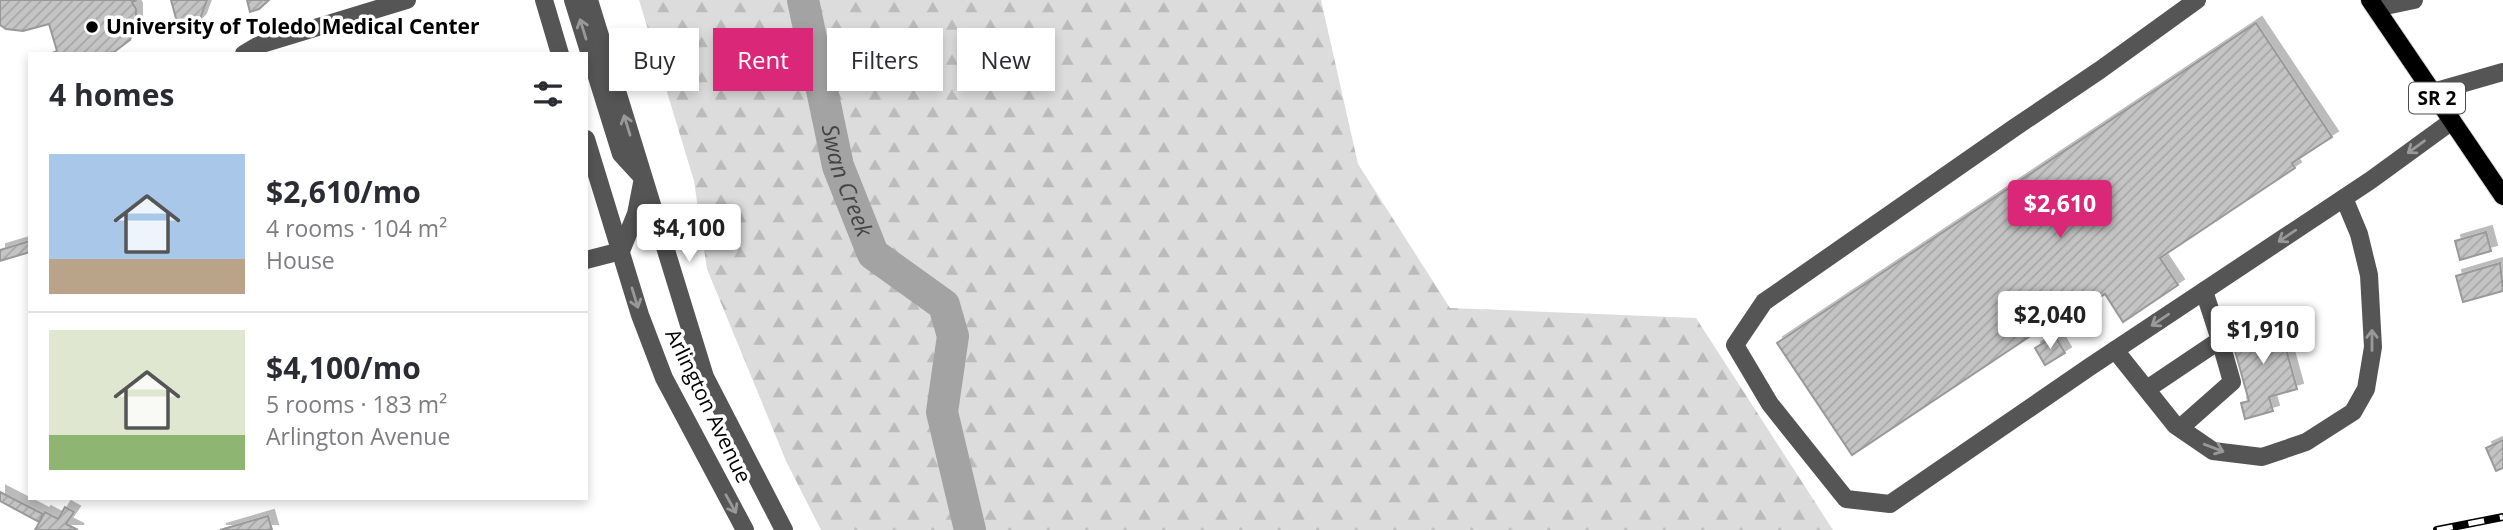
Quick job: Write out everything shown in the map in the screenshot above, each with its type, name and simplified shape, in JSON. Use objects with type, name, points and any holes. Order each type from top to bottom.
[{"type":"main road","name":"SR 2","points":[[2373,4],[2503,196]]},
{"type":"street","points":[[247,52],[259,45],[407,0]]},
{"type":"street","points":[[544,0],[559,52]]},
{"type":"street","points":[[573,0],[621,154],[643,178],[636,214],[621,251],[588,259]]},
{"type":"street","name":"Arlington Avenue","points":[[589,0],[705,377],[784,530]]},
{"type":"street","points":[[2197,0],[1764,302],[1735,345],[1770,404],[1846,499],[1891,504],[2115,350],[2344,198],[2452,121]]},
{"type":"street","points":[[2373,4],[2414,0]]},
{"type":"street","points":[[2433,93],[2503,72]]},
{"type":"street","name":"Arlington Avenue","points":[[588,145],[640,314],[664,378],[745,530]]},
{"type":"street","points":[[2115,350],[2180,428],[2213,451],[2262,457],[2306,442],[2353,412],[2367,389],[2373,347],[2369,275],[2359,234],[2344,198]]},
{"type":"street","points":[[2180,428],[2232,382],[2204,291]]},
{"type":"street","points":[[2147,389],[2220,340]]},
{"type":"green space","points":[[639,0],[1321,0],[1358,164],[1450,308],[1696,318],[1833,530],[821,530],[786,461],[707,269],[694,181],[667,91],[699,91],[699,28],[648,28]]},
{"type":"building","name":"University of Toledo Medical Center","points":[[0,0],[137,0],[132,2],[136,9],[136,23],[130,40],[114,52],[55,52],[57,51],[49,24],[23,31],[6,29],[0,25]]},
{"type":"building","name":"University of Toledo Medical Center","points":[[171,0],[207,0],[200,19],[193,27],[180,33]]},
{"type":"building","name":"University of Toledo Medical Center","points":[[247,0],[269,0],[259,9],[250,12]]},
{"type":"building","points":[[2256,23],[2332,137],[2292,163],[2295,168],[2160,258],[2178,285],[2123,322],[2105,294],[2065,321],[2062,315],[1852,455],[1777,343]]},
{"type":"building","points":[[2486,232],[2491,251],[2460,260],[2455,241]]},
{"type":"building","points":[[28,242],[28,253],[0,261],[0,250]]},
{"type":"building","points":[[2500,263],[2503,291],[2463,302],[2456,276]]},
{"type":"building","points":[[2278,320],[2297,389],[2269,397],[2273,411],[2245,419],[2241,403],[2249,401],[2230,333]]},
{"type":"building","points":[[2055,336],[2065,353],[2045,365],[2035,348]]},
{"type":"building","points":[[2503,440],[2503,468],[2496,471],[2486,448]]},
{"type":"building","points":[[0,492],[43,514],[39,522],[0,501]]},
{"type":"building","points":[[65,507],[74,512],[66,524],[78,530],[35,530],[45,512],[58,519]]},
{"type":"building","points":[[268,516],[272,530],[220,530]]},
{"type":"waterway","name":"Swan Creek","points":[[803,0],[838,166],[873,254],[944,305],[953,336],[942,412],[970,530]]},
{"type":"railway","points":[[2437,530],[2503,517]]},
{"type":"place","name":"University of Toledo Medical Center","points":[[92,27]]}]
